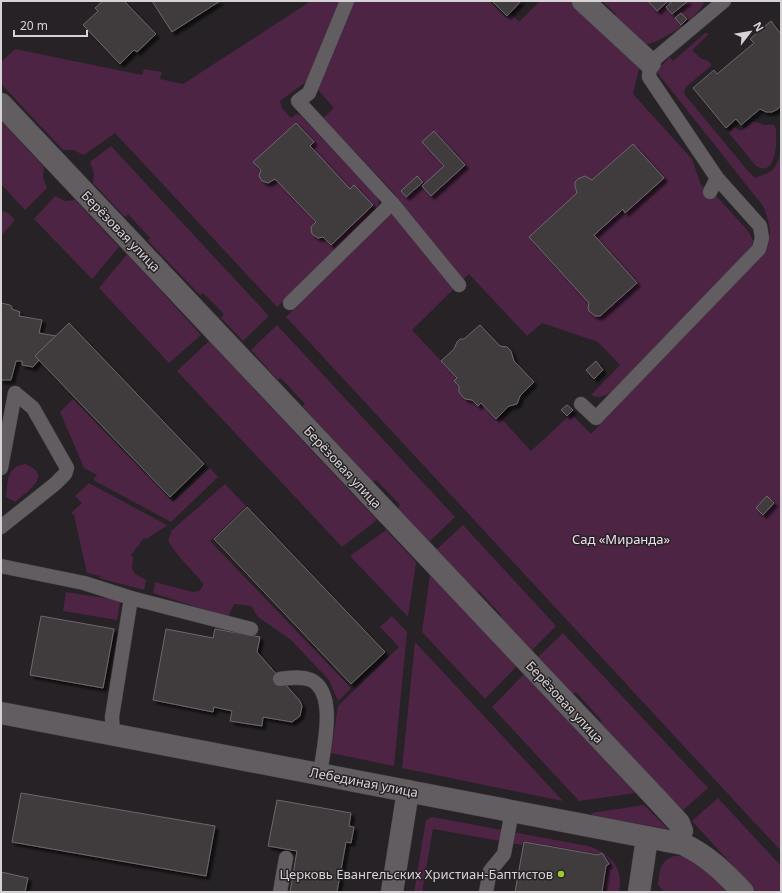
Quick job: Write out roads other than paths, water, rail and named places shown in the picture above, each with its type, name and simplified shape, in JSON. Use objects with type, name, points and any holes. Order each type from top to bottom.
[{"type":"street","points":[[595,6],[650,63]]},
{"type":"street","name":"Берёзовая улица","points":[[1,104],[660,802],[679,823],[682,831]]},
{"type":"street","name":"Лебединая улица","points":[[1,713],[683,844],[700,853],[720,868],[743,892]]},
{"type":"street","points":[[392,892],[408,791]]},
{"type":"street","points":[[639,892],[647,838]]},
{"type":"lane","points":[[347,1],[309,93],[298,101],[392,203],[459,285]]},
{"type":"lane","points":[[581,404],[596,418],[759,249],[762,238],[760,226],[716,178],[649,77],[650,63],[724,1]]},
{"type":"lane","points":[[710,192],[716,178]]},
{"type":"lane","points":[[290,303],[392,203]]},
{"type":"lane","points":[[1,468],[15,393],[33,408],[68,468],[56,484],[1,527]]},
{"type":"lane","points":[[1,566],[84,583],[132,598],[251,629]]},
{"type":"lane","points":[[112,735],[112,717],[132,598]]},
{"type":"lane","points":[[280,679],[296,677],[311,680],[320,688],[326,701],[326,728],[320,774]]},
{"type":"lane","points":[[486,892],[490,871],[504,854],[512,811]]},
{"type":"lane","points":[[280,892],[286,858]]},
{"type":"place","name":"Церковь Евангельских Христиан-Баптистов","points":[[561,874]]},
{"type":"park label","name":"Сад «Миранда»","points":[[621,539]]}]
